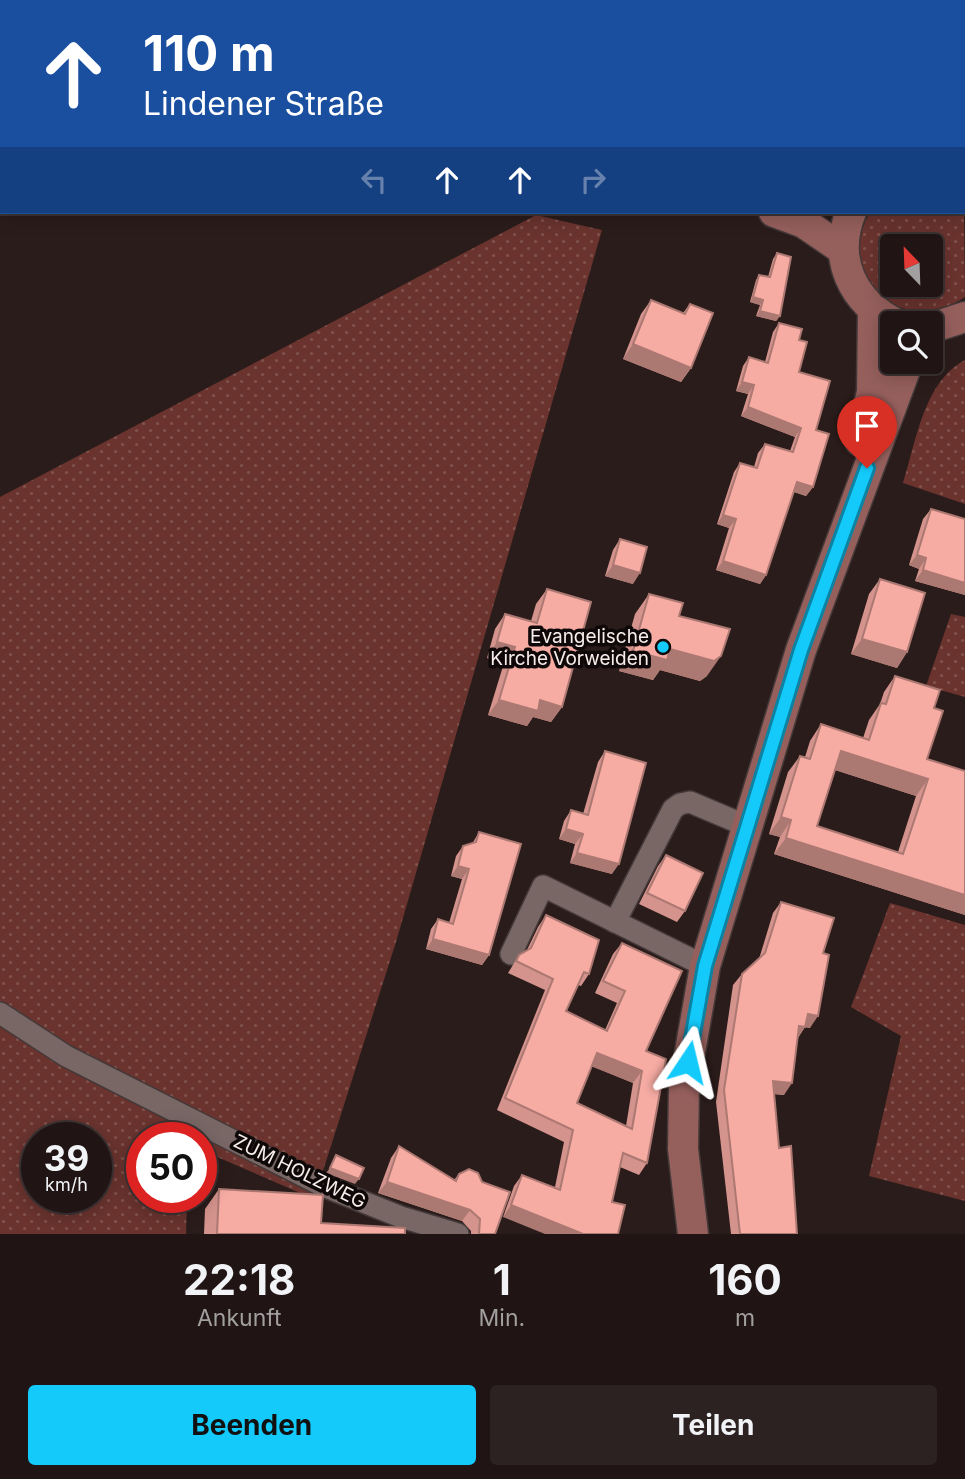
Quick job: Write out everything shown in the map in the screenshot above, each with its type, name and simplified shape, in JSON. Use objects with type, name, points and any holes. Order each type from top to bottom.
[{"type":"main road","points":[[779,214],[804,223],[842,249]]},
{"type":"main road","points":[[850,214],[842,249],[846,272],[857,293],[880,313]]},
{"type":"main road","points":[[943,324],[965,317]]},
{"type":"main road","points":[[832,561],[872,392],[880,346]]},
{"type":"main road","points":[[693,1234],[683,1149],[684,1086],[705,966],[801,650],[903,374]]},
{"type":"street","points":[[615,922],[673,809],[680,804],[690,802],[749,827]]},
{"type":"street","points":[[511,954],[543,886],[705,966]]},
{"type":"street","name":"ZUM HOLZWEG","points":[[0,1013],[66,1056],[321,1185],[401,1217],[458,1234]]},
{"type":"shaded area","points":[[869,214],[964,214],[965,297],[941,308],[918,311],[897,306],[885,298],[943,298],[943,234],[880,234],[880,295],[867,279],[860,259],[861,237]]},
{"type":"shaded area","points":[[536,215],[602,230],[396,942],[314,1199],[217,1157],[217,1122],[126,1122],[126,1213],[187,1213],[186,1234],[0,1234],[0,497]]},
{"type":"shaded area","points":[[965,360],[965,504],[903,483],[923,414],[931,397],[951,370]]},
{"type":"shaded area","points":[[951,614],[965,617],[965,697],[926,686]]},
{"type":"shaded area","points":[[890,903],[965,925],[965,1201],[869,1176],[901,1036],[851,1007]]},
{"type":"building","points":[[777,253],[791,257],[780,316],[760,311],[763,300],[753,297],[759,275],[770,277]]},
{"type":"building","points":[[651,300],[685,314],[690,304],[713,313],[691,368],[633,344]]},
{"type":"building","points":[[779,323],[802,329],[799,340],[807,342],[799,372],[830,381],[816,430],[829,434],[813,487],[797,482],[766,575],[723,561],[736,519],[723,515],[740,463],[757,468],[765,444],[793,452],[801,428],[748,407],[754,385],[742,382],[749,357],[768,363]]},
{"type":"building","points":[[931,509],[965,519],[965,583],[923,570],[926,558],[917,555]]},
{"type":"building","points":[[620,539],[647,547],[640,573],[613,565]]},
{"type":"building","points":[[880,579],[925,593],[907,652],[862,639]]},
{"type":"building","points":[[547,589],[591,602],[562,707],[540,700],[538,711],[499,700],[515,647],[497,642],[505,614],[537,623]]},
{"type":"building","points":[[649,594],[683,603],[679,616],[730,629],[721,656],[714,661],[670,649],[667,660],[633,651]]},
{"type":"building","points":[[895,676],[940,690],[934,708],[943,711],[927,759],[965,771],[965,895],[786,838],[791,820],[781,817],[800,756],[810,759],[821,724],[869,740],[881,703],[886,704]],"holes":[[[841,751],[928,779],[903,854],[817,826]]]},
{"type":"building","points":[[605,751],[646,763],[619,864],[577,853],[583,834],[566,829],[571,810],[588,815]]},
{"type":"building","points":[[479,832],[521,844],[489,955],[433,939],[438,919],[453,924],[469,869],[458,866],[463,846],[476,842]]},
{"type":"building","points":[[666,855],[703,873],[685,911],[647,893]]},
{"type":"building","points":[[781,902],[834,918],[823,953],[829,955],[818,1016],[808,1014],[805,1027],[799,1026],[792,1083],[773,1081],[779,1148],[791,1146],[797,1234],[740,1234],[724,1090],[742,974],[765,953]]},
{"type":"building","points":[[546,915],[599,940],[589,974],[584,972],[566,1011],[607,1031],[625,991],[603,981],[622,943],[682,971],[646,1051],[666,1059],[647,1163],[623,1153],[612,1202],[625,1205],[618,1234],[583,1234],[511,1205],[522,1175],[560,1190],[573,1130],[505,1098],[553,979],[516,961],[519,955],[531,948]],"holes":[[[597,1053],[642,1071],[632,1129],[577,1103]]]},
{"type":"building","points":[[399,1146],[456,1181],[459,1174],[469,1169],[478,1173],[482,1182],[510,1192],[495,1234],[479,1234],[480,1219],[470,1210],[387,1182]]},
{"type":"building","points":[[336,1155],[364,1168],[359,1179],[330,1168]]},
{"type":"building","points":[[219,1189],[323,1195],[321,1223],[405,1228],[405,1234],[217,1234]]},
{"type":"place","name":"Evangelische Kirche Vorweiden","points":[[663,647]]},
{"type":"route","points":[[688,1062],[705,966],[801,650],[867,468]]}]
